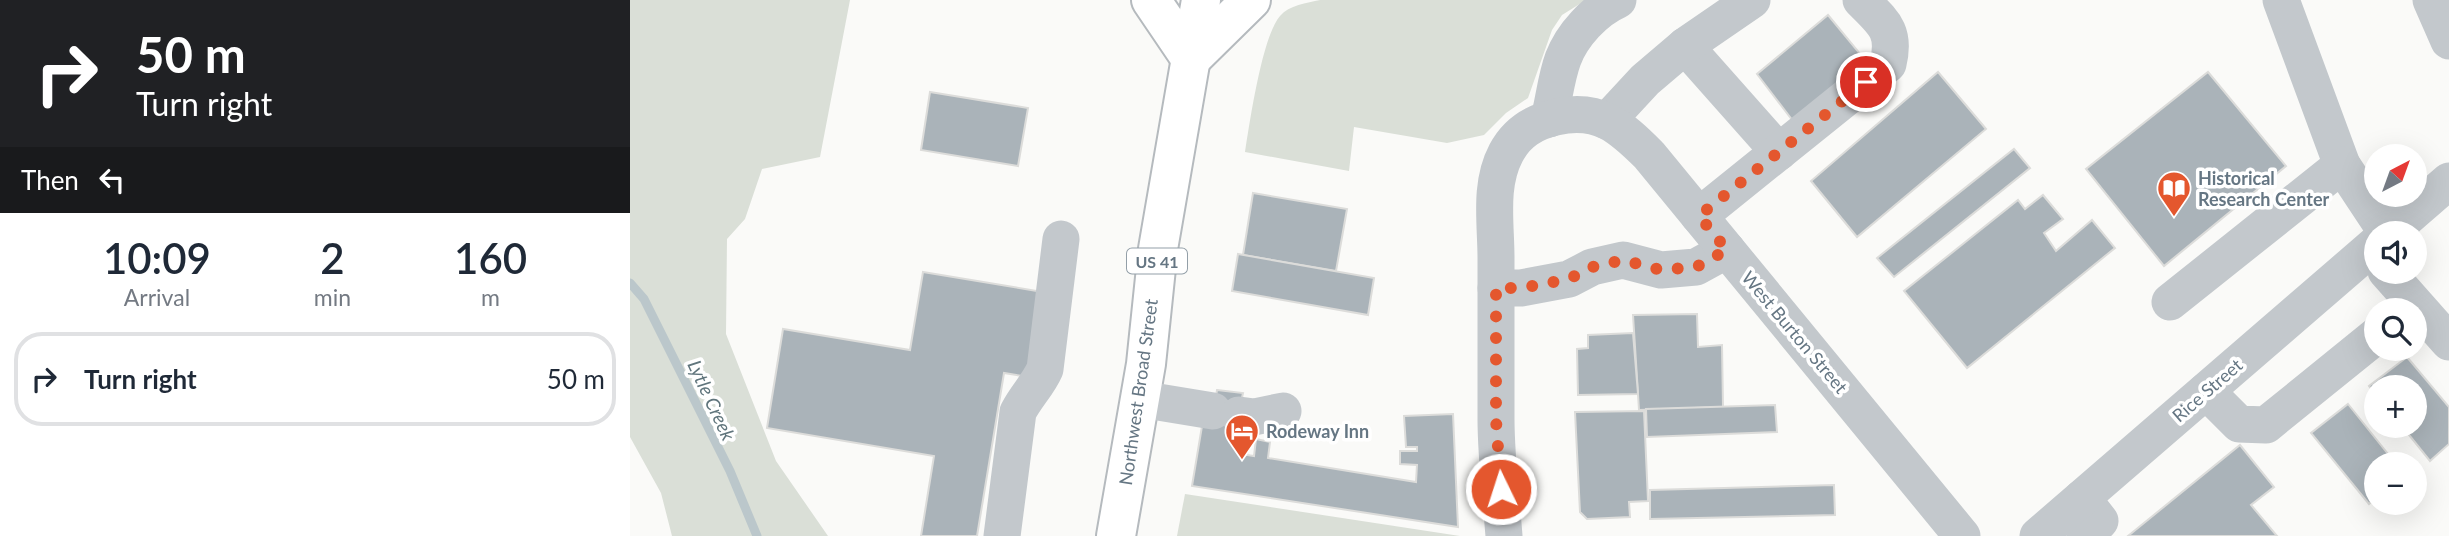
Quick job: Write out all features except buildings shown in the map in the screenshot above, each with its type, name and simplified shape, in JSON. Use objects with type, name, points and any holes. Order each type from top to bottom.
[{"type":"main road","points":[[1151,0],[1191,59],[1251,0]]},
{"type":"main road","name":"Northwest Broad Street","points":[[1116,536],[1140,399],[1158,249],[1201,0]]},
{"type":"street","points":[[1504,536],[1496,420],[1495,213],[1498,175],[1512,143],[1523,131],[1547,119],[1563,59],[1586,25],[1606,5],[1618,0]]},
{"type":"street","points":[[1606,121],[1645,80],[1685,46],[1752,0]]},
{"type":"street","points":[[1699,216],[1888,64],[1893,44],[1881,20],[1861,0]]},
{"type":"street","points":[[2281,0],[2342,164],[2380,221]]},
{"type":"street","points":[[2431,0],[2449,41]]},
{"type":"street","points":[[1685,46],[1779,152]]},
{"type":"street","name":"West Burton Street","points":[[1547,119],[1580,114],[1606,121],[1622,130],[1649,155],[1962,536]]},
{"type":"street","points":[[2170,302],[2342,164]]},
{"type":"street","points":[[2402,221],[2449,181]]},
{"type":"street","points":[[1002,536],[1018,412],[1045,369],[1061,239]]},
{"type":"street","points":[[1496,288],[1521,288],[1569,279],[1592,267],[1623,260],[1661,270],[1696,267],[1727,250]]},
{"type":"street","name":"Rice Street","points":[[2038,536],[2364,254]]},
{"type":"street","points":[[2427,322],[2449,342]]},
{"type":"street","points":[[2206,391],[2239,424],[2266,425],[2364,346]]},
{"type":"street","points":[[1140,399],[1254,417],[1283,411]]},
{"type":"street","points":[[2082,498],[2100,521],[2085,536]]},
{"type":"shaded area","points":[[630,0],[850,0],[820,157],[762,169],[745,219],[727,239],[726,334],[776,461],[828,536],[672,536],[661,493],[630,437]]},
{"type":"shaded area","points":[[1320,0],[1586,0],[1562,15],[1552,30],[1528,98],[1506,113],[1484,135],[1447,143],[1354,127],[1349,171],[1245,152],[1258,80],[1274,27],[1288,9]]},
{"type":"shaded area","points":[[1185,494],[1460,536],[1177,536]]},
{"type":"waterway","name":"Lytle Creek","points":[[630,283],[644,299],[730,471],[757,536]]},
{"type":"place","name":"Historical Research Center","points":[[2174,218]]},
{"type":"place","name":"Rodeway Inn","points":[[1242,461]]},
{"type":"route","points":[[1501,489],[1496,420],[1496,288],[1521,288],[1569,279],[1592,267],[1623,260],[1661,270],[1696,267],[1727,250],[1699,216],[1866,82]]}]
